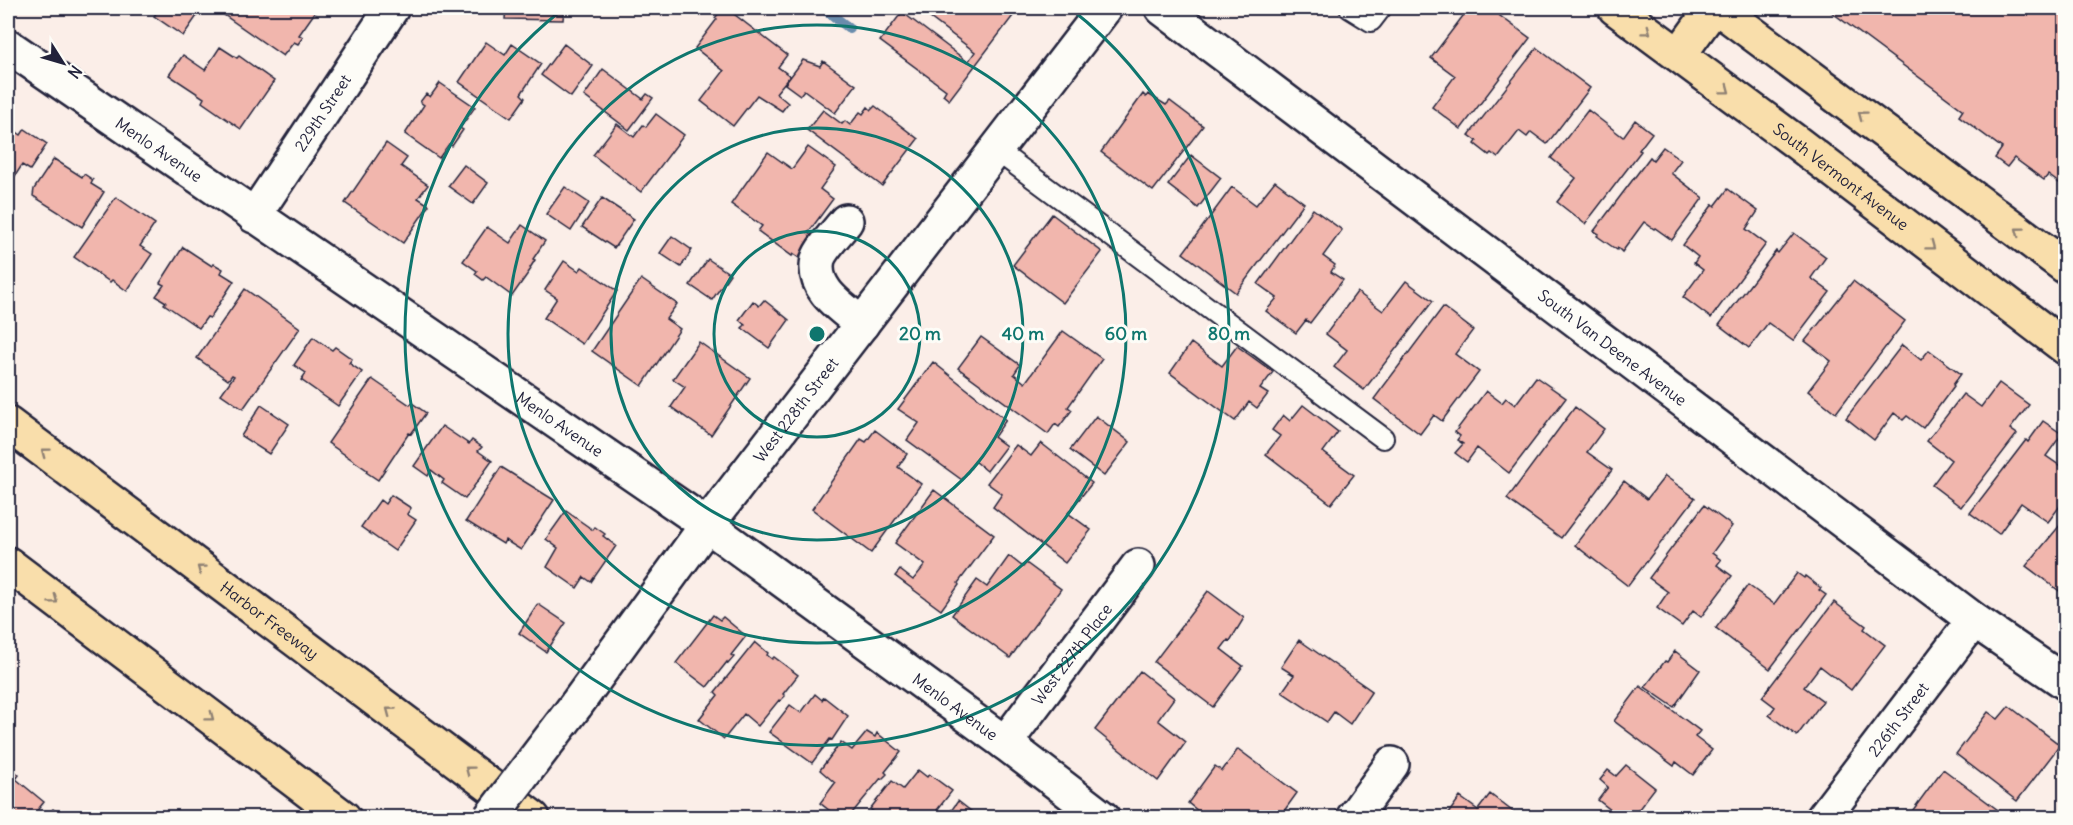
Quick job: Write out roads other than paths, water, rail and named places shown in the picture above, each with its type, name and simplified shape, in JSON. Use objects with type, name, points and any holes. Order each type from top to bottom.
[{"type":"main road","name":"South Vermont Avenue","points":[[1615,8],[2066,348]]},
{"type":"main road","points":[[1679,55],[1715,8],[2066,267]]},
{"type":"main road","name":"Harbor Freeway","points":[[8,424],[533,818]]},
{"type":"main road","points":[[8,564],[344,818]]},
{"type":"street","name":"229th Street","points":[[254,216],[392,8]]},
{"type":"street","name":"West 228th Street","points":[[490,818],[576,705],[707,525],[1105,8]]},
{"type":"street","name":"South Van Deene Avenue","points":[[1162,8],[1974,620],[2066,683]]},
{"type":"street","name":"Menlo Avenue","points":[[8,46],[707,525],[1005,743],[1103,818]]},
{"type":"street","points":[[846,221],[818,257],[817,280],[834,302],[862,324]]},
{"type":"street","name":"West 227th Place","points":[[1005,743],[1138,566]]},
{"type":"street","name":"226th Street","points":[[1823,818],[1974,620]]},
{"type":"street","points":[[1353,818],[1392,764]]},
{"type":"lane","points":[[1350,8],[1371,21],[1381,8]]},
{"type":"lane","points":[[996,150],[1383,438]]},
{"type":"waterway","points":[[823,8],[849,28]]}]
